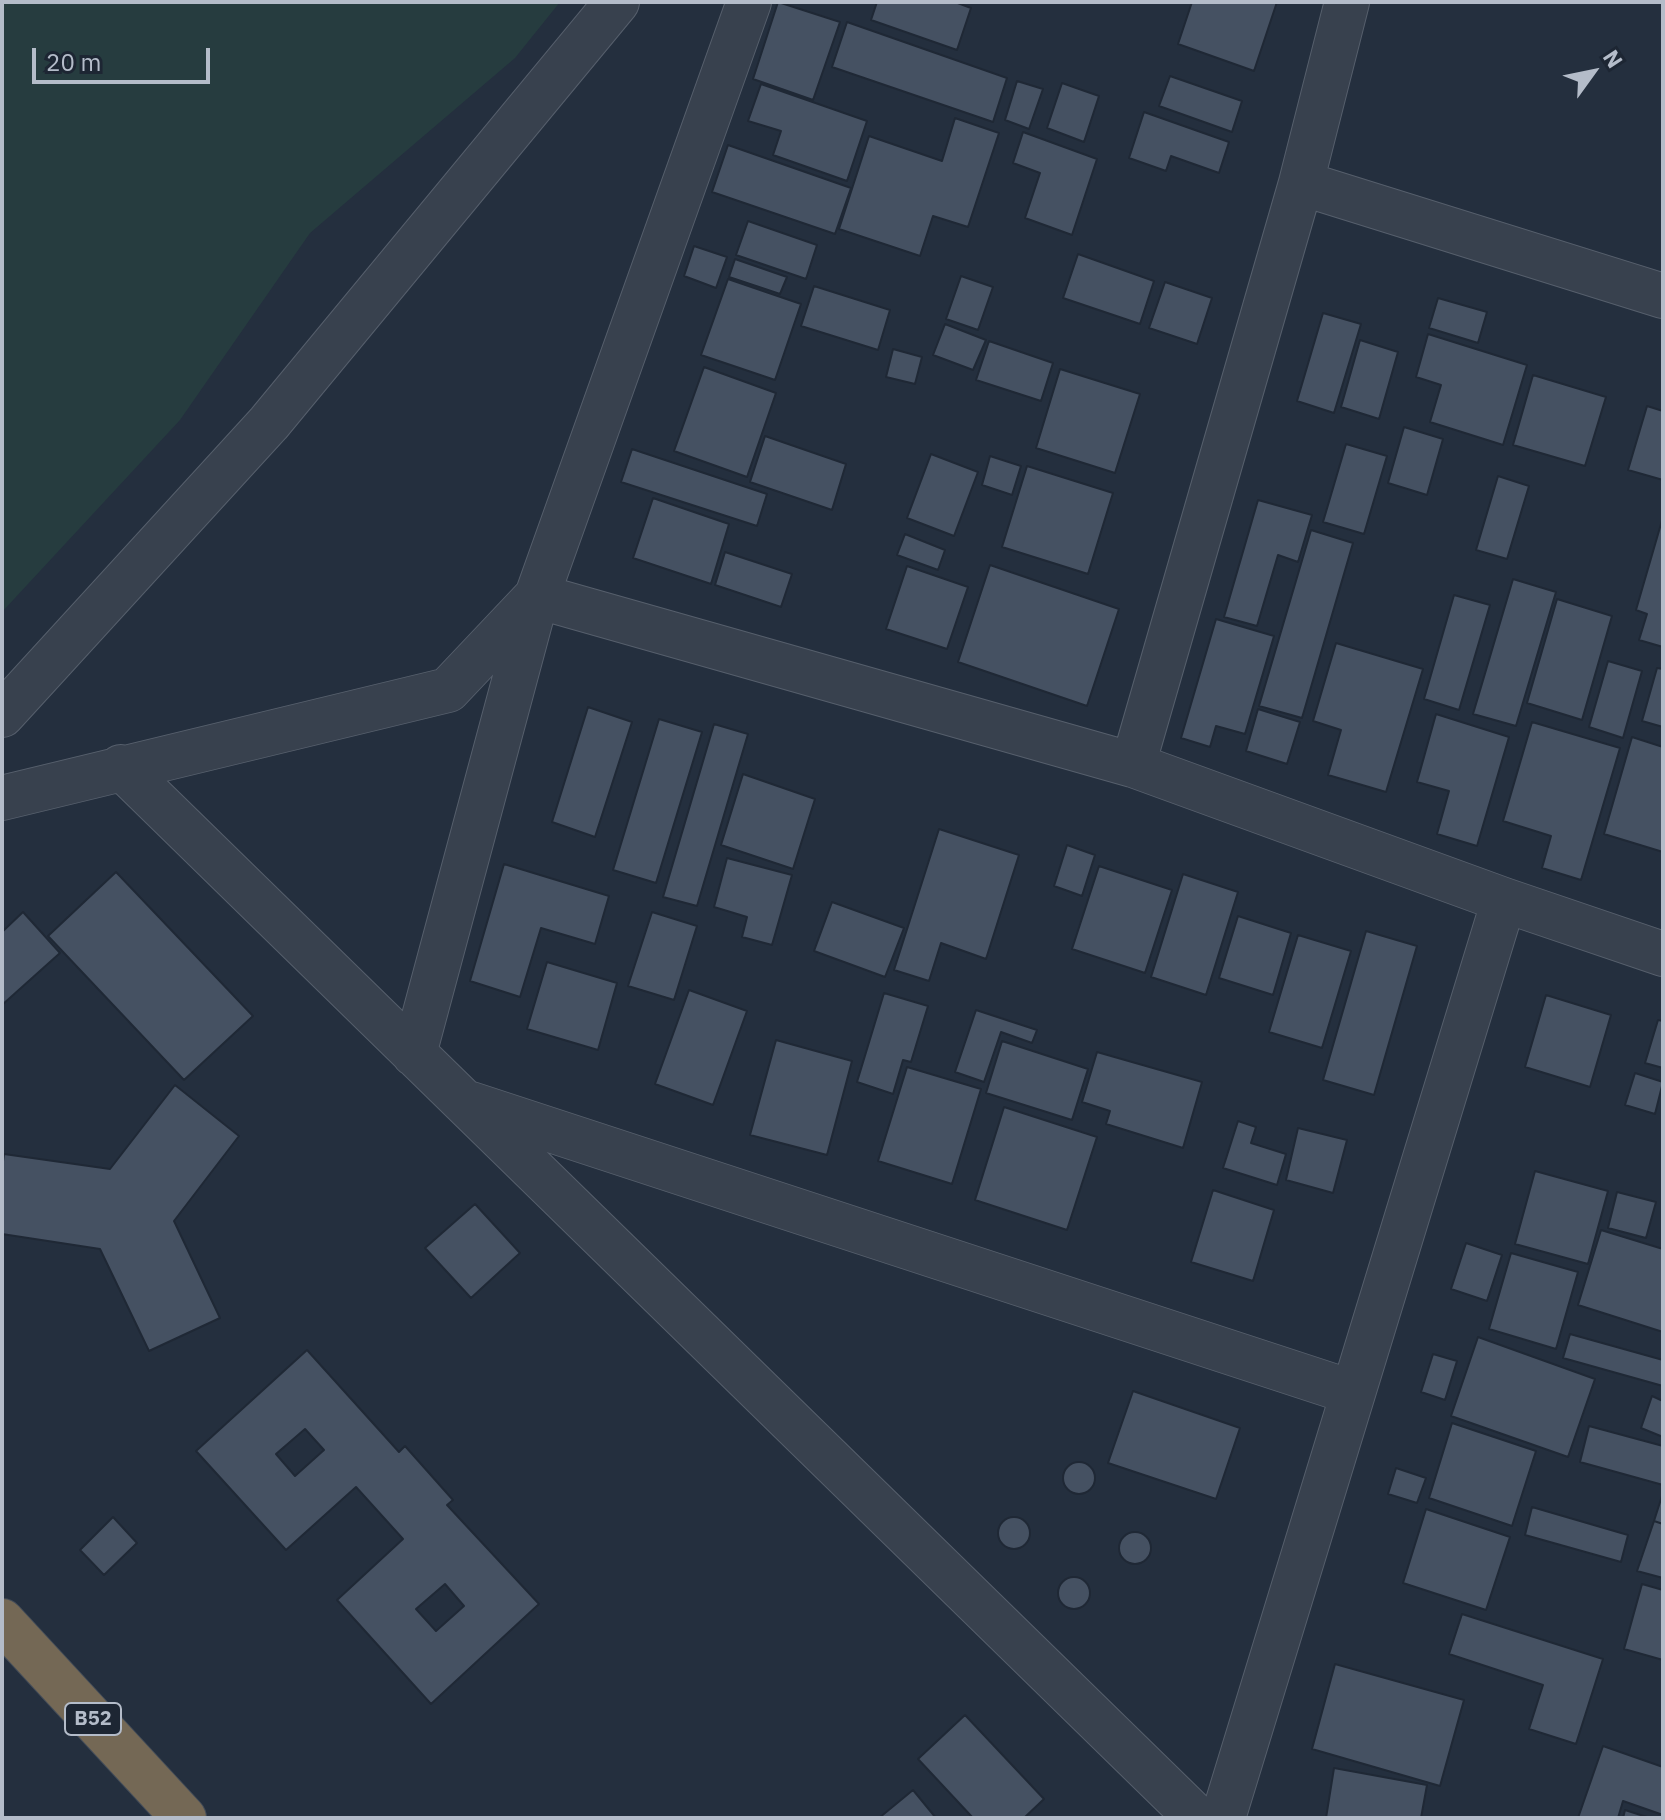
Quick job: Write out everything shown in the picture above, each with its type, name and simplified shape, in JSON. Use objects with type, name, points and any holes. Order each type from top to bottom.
[{"type":"highway","name":"B52","points":[[2,1621],[184,1818]]},
{"type":"street","points":[[2,715],[269,423],[617,2]]},
{"type":"street","points":[[414,1054],[537,596],[749,2]]},
{"type":"street","points":[[1133,765],[1301,183],[1347,2]]},
{"type":"street","points":[[1301,183],[1663,296]]},
{"type":"street","points":[[537,596],[1133,765],[1504,900],[1663,954]]},
{"type":"street","points":[[2,798],[448,690],[537,596]]},
{"type":"street","points":[[121,767],[1197,1818]]},
{"type":"street","points":[[1223,1818],[1504,900]]},
{"type":"street","points":[[462,1101],[1351,1392]]},
{"type":"green space","points":[[2,2],[560,2],[515,58],[310,233],[180,420],[2,612]]},
{"type":"building","points":[[778,2],[840,22],[813,100],[753,79]]},
{"type":"building","points":[[877,2],[955,2],[971,8],[957,50],[871,20]]},
{"type":"building","points":[[1192,2],[1277,2],[1254,71],[1178,44]]},
{"type":"building","points":[[847,22],[1007,78],[993,122],[832,67]]},
{"type":"building","points":[[1170,76],[1242,101],[1232,132],[1159,106]]},
{"type":"building","points":[[1017,81],[1043,89],[1029,129],[1005,120]]},
{"type":"building","points":[[1062,83],[1099,96],[1084,142],[1047,128]]},
{"type":"building","points":[[761,84],[867,121],[847,181],[773,155],[781,131],[748,121]]},
{"type":"building","points":[[1144,112],[1229,142],[1219,173],[1171,156],[1166,171],[1129,158]]},
{"type":"building","points":[[955,118],[999,133],[968,227],[933,216],[920,256],[839,229],[869,136],[942,161]]},
{"type":"building","points":[[1023,132],[1097,159],[1072,235],[1025,218],[1040,173],[1013,163]]},
{"type":"building","points":[[728,145],[851,188],[835,234],[712,192]]},
{"type":"building","points":[[748,221],[817,245],[806,279],[736,255]]},
{"type":"building","points":[[694,246],[727,257],[716,288],[684,276]]},
{"type":"building","points":[[1078,254],[1154,281],[1140,324],[1063,298]]},
{"type":"building","points":[[735,259],[787,277],[780,294],[729,277]]},
{"type":"building","points":[[961,276],[993,287],[978,330],[946,319]]},
{"type":"building","points":[[728,279],[801,304],[775,380],[701,355]]},
{"type":"building","points":[[1165,282],[1212,298],[1197,344],[1149,328]]},
{"type":"building","points":[[814,286],[890,310],[878,350],[801,326]]},
{"type":"building","points":[[1438,298],[1487,312],[1478,343],[1429,328]]},
{"type":"building","points":[[1323,313],[1361,324],[1334,413],[1297,401]]},
{"type":"building","points":[[945,324],[986,340],[973,370],[933,355]]},
{"type":"building","points":[[1428,334],[1527,365],[1503,445],[1430,422],[1441,385],[1416,377]]},
{"type":"building","points":[[1360,340],[1398,352],[1379,419],[1341,407]]},
{"type":"building","points":[[989,341],[1053,363],[1041,401],[976,380]]},
{"type":"building","points":[[893,349],[922,357],[915,384],[886,377]]},
{"type":"building","points":[[704,367],[776,393],[747,477],[674,451]]},
{"type":"building","points":[[1060,369],[1140,394],[1115,473],[1036,448]]},
{"type":"building","points":[[1533,375],[1606,397],[1585,466],[1513,445]]},
{"type":"building","points":[[1647,406],[1663,411],[1663,480],[1628,470]]},
{"type":"building","points":[[1404,427],[1443,439],[1427,495],[1388,483]]},
{"type":"building","points":[[765,436],[846,464],[832,510],[750,482]]},
{"type":"building","points":[[1346,444],[1387,456],[1364,534],[1323,522]]},
{"type":"building","points":[[632,449],[767,494],[757,526],[621,482]]},
{"type":"building","points":[[931,454],[978,472],[954,536],[907,518]]},
{"type":"building","points":[[990,456],[1021,466],[1012,495],[982,485]]},
{"type":"building","points":[[1027,466],[1113,493],[1088,574],[1002,547]]},
{"type":"building","points":[[1498,476],[1529,486],[1507,559],[1476,550]]},
{"type":"building","points":[[653,498],[729,524],[711,584],[633,558]]},
{"type":"building","points":[[1258,500],[1312,515],[1298,562],[1278,555],[1257,626],[1224,617]]},
{"type":"building","points":[[1663,517],[1663,647],[1639,640],[1647,614],[1636,610]]},
{"type":"building","points":[[1311,530],[1353,543],[1302,718],[1259,706]]},
{"type":"building","points":[[905,534],[945,550],[938,570],[897,555]]},
{"type":"building","points":[[725,552],[792,574],[781,607],[715,585]]},
{"type":"building","points":[[990,565],[1119,609],[1087,706],[958,662]]},
{"type":"building","points":[[907,566],[968,587],[947,649],[886,629]]},
{"type":"building","points":[[1513,579],[1556,592],[1516,726],[1473,714]]},
{"type":"building","points":[[1454,595],[1490,605],[1459,710],[1424,699]]},
{"type":"building","points":[[1557,599],[1612,616],[1582,720],[1527,703]]},
{"type":"building","points":[[1216,619],[1274,636],[1245,734],[1216,726],[1210,747],[1181,738]]},
{"type":"building","points":[[1336,643],[1423,669],[1386,792],[1328,775],[1341,730],[1313,721]]},
{"type":"building","points":[[1608,661],[1642,671],[1623,738],[1589,727]]},
{"type":"building","points":[[1657,668],[1663,669],[1663,727],[1642,721]]},
{"type":"building","points":[[588,707],[632,722],[595,837],[552,822]]},
{"type":"building","points":[[1258,709],[1300,722],[1287,764],[1246,751]]},
{"type":"building","points":[[1436,714],[1509,737],[1477,846],[1437,834],[1449,791],[1417,782]]},
{"type":"building","points":[[659,719],[702,732],[656,883],[613,870]]},
{"type":"building","points":[[1532,722],[1620,748],[1581,880],[1542,868],[1551,836],[1503,821]]},
{"type":"building","points":[[714,724],[748,734],[697,906],[663,897]]},
{"type":"building","points":[[1632,737],[1663,747],[1663,852],[1604,834]]},
{"type":"building","points":[[743,774],[815,799],[793,869],[721,845]]},
{"type":"building","points":[[939,829],[1019,855],[986,959],[941,943],[929,981],[894,970]]},
{"type":"building","points":[[1067,845],[1095,855],[1082,896],[1054,886]]},
{"type":"building","points":[[727,858],[792,875],[772,945],[742,937],[747,917],[714,907]]},
{"type":"building","points":[[504,864],[609,896],[595,944],[541,928],[520,997],[470,981]]},
{"type":"building","points":[[1099,866],[1172,890],[1145,973],[1072,949]]},
{"type":"building","points":[[116,872],[253,1016],[184,1080],[48,936]]},
{"type":"building","points":[[1183,874],[1238,892],[1206,995],[1151,977]]},
{"type":"building","points":[[832,902],[904,928],[885,977],[814,951]]},
{"type":"building","points":[[23,912],[60,953],[2,1005],[2,932]]},
{"type":"building","points":[[652,912],[697,926],[674,1000],[628,986]]},
{"type":"building","points":[[1238,916],[1291,933],[1273,995],[1219,978]]},
{"type":"building","points":[[1366,931],[1417,946],[1374,1095],[1323,1080]]},
{"type":"building","points":[[1298,935],[1351,951],[1322,1048],[1269,1032]]},
{"type":"building","points":[[547,962],[617,983],[598,1050],[527,1029]]},
{"type":"building","points":[[689,990],[747,1011],[713,1105],[655,1084]]},
{"type":"building","points":[[884,993],[928,1006],[911,1062],[903,1060],[893,1094],[857,1082]]},
{"type":"building","points":[[1546,995],[1611,1015],[1590,1087],[1525,1067]]},
{"type":"building","points":[[976,1010],[1037,1030],[1032,1043],[1001,1032],[984,1082],[955,1072]]},
{"type":"building","points":[[1658,1020],[1663,1021],[1663,1068],[1645,1063]]},
{"type":"building","points":[[776,1040],[852,1061],[827,1155],[750,1135]]},
{"type":"building","points":[[1002,1041],[1088,1069],[1072,1120],[986,1093]]},
{"type":"building","points":[[1097,1052],[1202,1082],[1183,1148],[1106,1124],[1110,1111],[1082,1102]]},
{"type":"building","points":[[907,1067],[981,1089],[952,1184],[878,1161]]},
{"type":"building","points":[[1635,1073],[1663,1082],[1655,1114],[1625,1105]]},
{"type":"building","points":[[175,1085],[239,1136],[174,1221],[220,1318],[149,1351],[100,1249],[2,1234],[2,1168],[4,1154],[110,1169]]},
{"type":"building","points":[[1004,1107],[1097,1137],[1067,1230],[975,1200]]},
{"type":"building","points":[[1238,1121],[1256,1127],[1251,1143],[1286,1154],[1277,1185],[1223,1168]]},
{"type":"building","points":[[1298,1128],[1347,1140],[1333,1193],[1286,1180]]},
{"type":"building","points":[[1535,1171],[1608,1191],[1588,1264],[1515,1244]]},
{"type":"building","points":[[1213,1190],[1274,1210],[1253,1281],[1191,1262]]},
{"type":"building","points":[[1617,1192],[1656,1202],[1646,1238],[1608,1228]]},
{"type":"building","points":[[475,1204],[520,1253],[471,1298],[425,1248]]},
{"type":"building","points":[[1601,1230],[1663,1249],[1663,1332],[1578,1305]]},
{"type":"building","points":[[1466,1243],[1502,1255],[1487,1301],[1451,1289]]},
{"type":"building","points":[[1511,1253],[1578,1272],[1556,1349],[1489,1329]]},
{"type":"building","points":[[1570,1334],[1663,1360],[1663,1386],[1563,1358]]},
{"type":"building","points":[[1478,1337],[1595,1379],[1568,1457],[1451,1416]]},
{"type":"building","points":[[307,1350],[399,1452],[405,1446],[453,1500],[447,1505],[539,1604],[431,1704],[337,1600],[403,1539],[356,1487],[286,1550],[196,1451]],"holes":[[[305,1429],[324,1450],[295,1476],[276,1454]],[[445,1584],[464,1606],[436,1631],[416,1609]]]},
{"type":"building","points":[[1433,1354],[1457,1361],[1445,1400],[1421,1392]]},
{"type":"building","points":[[1133,1391],[1240,1428],[1216,1499],[1108,1463]]},
{"type":"building","points":[[1652,1396],[1663,1401],[1663,1437],[1641,1428]]},
{"type":"building","points":[[1452,1423],[1536,1451],[1512,1526],[1429,1498]]},
{"type":"building","points":[[1589,1426],[1663,1446],[1663,1485],[1580,1462]]},
{"type":"building","points":[[1079,1462],[1090,1467],[1095,1478],[1090,1489],[1079,1494],[1068,1489],[1063,1478],[1068,1467]]},
{"type":"building","points":[[1396,1468],[1426,1478],[1417,1503],[1388,1494]]},
{"type":"building","points":[[1663,1497],[1663,1524],[1654,1521]]},
{"type":"building","points":[[1532,1507],[1628,1535],[1621,1562],[1525,1535]]},
{"type":"building","points":[[1426,1509],[1510,1537],[1486,1610],[1403,1583]]},
{"type":"building","points":[[113,1517],[137,1543],[104,1575],[80,1550]]},
{"type":"building","points":[[1014,1517],[1025,1522],[1030,1533],[1025,1544],[1014,1549],[1003,1544],[998,1533],[1003,1522]]},
{"type":"building","points":[[1654,1521],[1663,1524],[1663,1578],[1637,1571]]},
{"type":"building","points":[[1135,1532],[1146,1537],[1151,1548],[1146,1559],[1135,1564],[1124,1559],[1119,1548],[1124,1537]]},
{"type":"building","points":[[1074,1577],[1085,1582],[1090,1593],[1085,1604],[1074,1609],[1063,1604],[1058,1593],[1063,1582]]},
{"type":"building","points":[[1642,1584],[1663,1590],[1663,1660],[1624,1649]]},
{"type":"building","points":[[1462,1614],[1603,1659],[1576,1744],[1529,1729],[1543,1685],[1449,1654]]},
{"type":"building","points":[[1335,1664],[1464,1700],[1440,1786],[1312,1749]]},
{"type":"building","points":[[965,1715],[1044,1799],[1024,1818],[973,1818],[918,1759]]},
{"type":"building","points":[[1603,1746],[1663,1767],[1663,1815],[1623,1801],[1618,1818],[1578,1818]]},
{"type":"building","points":[[1334,1768],[1427,1785],[1421,1818],[1326,1818]]},
{"type":"building","points":[[913,1790],[936,1818],[879,1818]]},
{"type":"building","points":[[1625,1810],[1650,1818],[1623,1818]]}]
